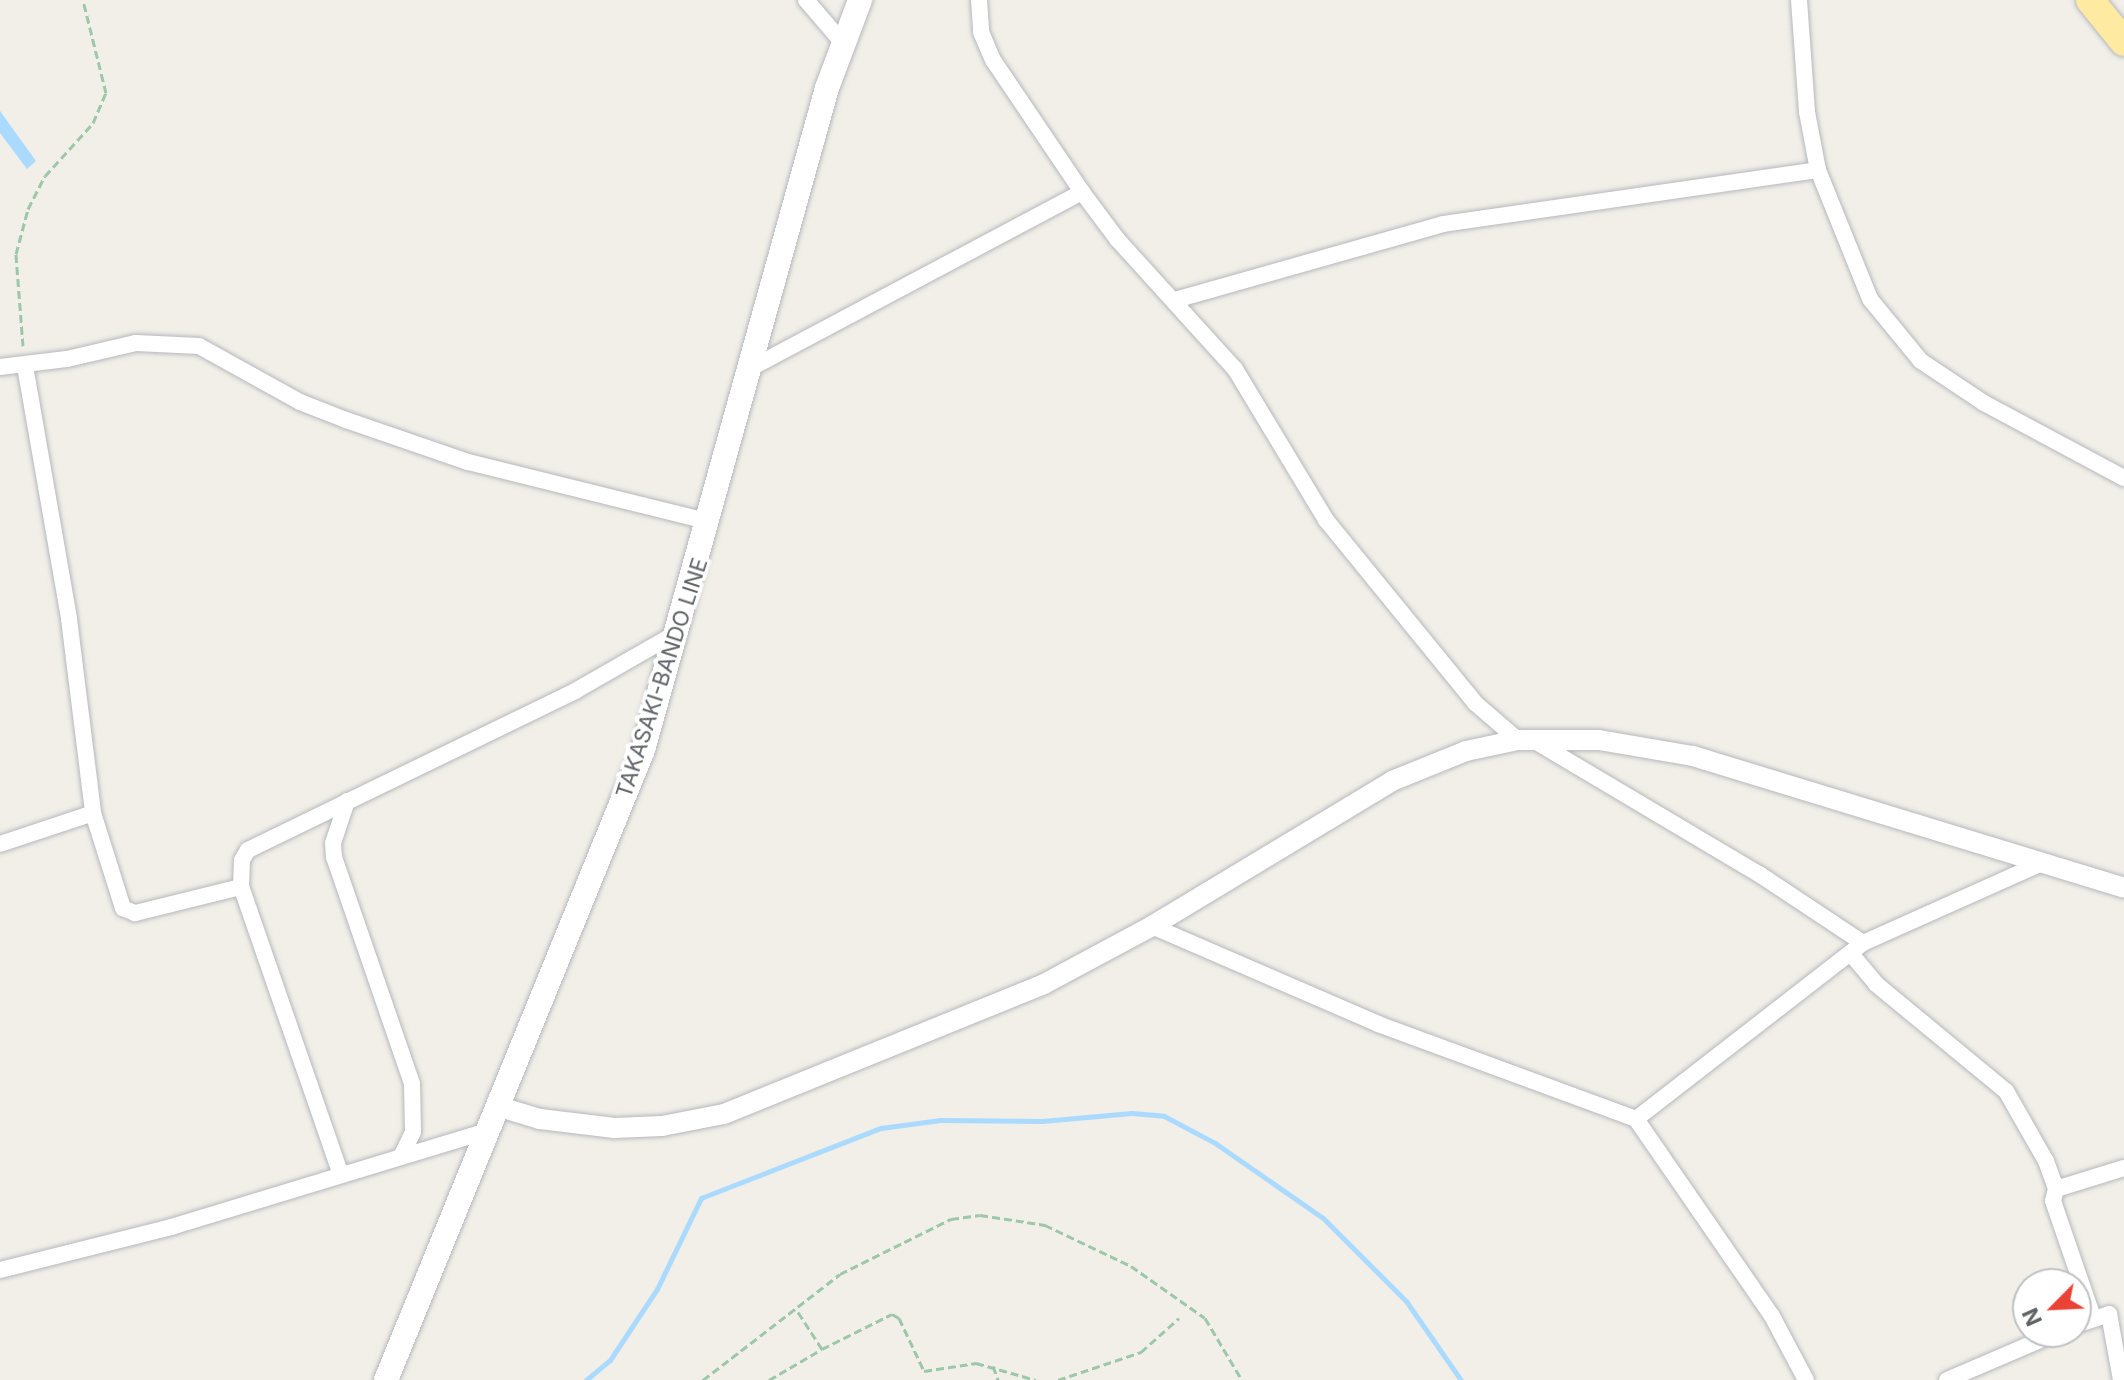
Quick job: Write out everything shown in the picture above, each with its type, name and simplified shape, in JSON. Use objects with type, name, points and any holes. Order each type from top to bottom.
[{"type":"highway","points":[[2090,0],[2124,42]]},
{"type":"main road","name":"TAKASAKI-BANDO LINE","points":[[386,1380],[500,1107],[643,750],[710,522],[842,42],[860,0]]},
{"type":"street","points":[[806,0],[842,42]]},
{"type":"street","points":[[979,0],[981,32],[993,60],[1082,192],[1117,239],[1235,369],[1326,520],[1475,703],[1525,740],[1759,874],[1857,949],[1876,984],[2006,1091],[2056,1189],[2053,1201],[2093,1317],[2109,1314],[2121,1380]]},
{"type":"street","points":[[1799,0],[1807,112],[1818,170],[1870,299],[1921,361],[1984,403],[2124,478]]},
{"type":"street","points":[[1175,300],[1443,224],[1818,170]]},
{"type":"street","points":[[751,368],[1082,192]]},
{"type":"street","points":[[0,367],[25,366],[136,343],[199,346],[300,402],[468,462],[710,522]]},
{"type":"street","points":[[25,366],[69,619],[93,813],[128,913],[241,887]]},
{"type":"street","points":[[341,1175],[241,887],[242,860],[256,843],[575,691],[678,632]]},
{"type":"street","points":[[500,1107],[540,1119],[614,1128],[699,1122],[934,1032],[1044,984],[1152,926],[1392,781],[1466,751],[1525,740],[1599,740],[1693,756],[2124,888]]},
{"type":"street","points":[[347,801],[333,843],[334,857],[412,1084],[413,1132],[402,1155]]},
{"type":"street","points":[[0,844],[93,813]]},
{"type":"street","points":[[1636,1119],[1857,949],[2044,862]]},
{"type":"street","points":[[1152,926],[1378,1024],[1636,1119],[1764,1304],[1806,1380]]},
{"type":"street","points":[[0,1270],[490,1130]]},
{"type":"street","points":[[2056,1189],[2124,1168]]},
{"type":"street","points":[[1947,1380],[2022,1348]]},
{"type":"path","points":[[25,366],[16,254],[28,209],[45,176],[93,123],[106,93],[83,0]]},
{"type":"path","points":[[703,1380],[840,1274],[951,1219],[1010,1218],[1045,1225],[1131,1266],[1205,1318],[1242,1380]]},
{"type":"path","points":[[796,1309],[822,1349]]},
{"type":"path","points":[[769,1380],[892,1314],[899,1318],[924,1371],[976,1363],[1036,1380]]},
{"type":"path","points":[[1058,1380],[1141,1352],[1179,1318]]},
{"type":"path","points":[[993,1366],[998,1380]]},
{"type":"water","points":[[0,111],[36,161],[27,169],[0,133]]},
{"type":"waterway","points":[[586,1380],[610,1360],[657,1289],[701,1198],[881,1128],[940,1120],[1042,1121],[1132,1113],[1164,1116],[1215,1143],[1323,1218],[1406,1301],[1461,1380]]}]
